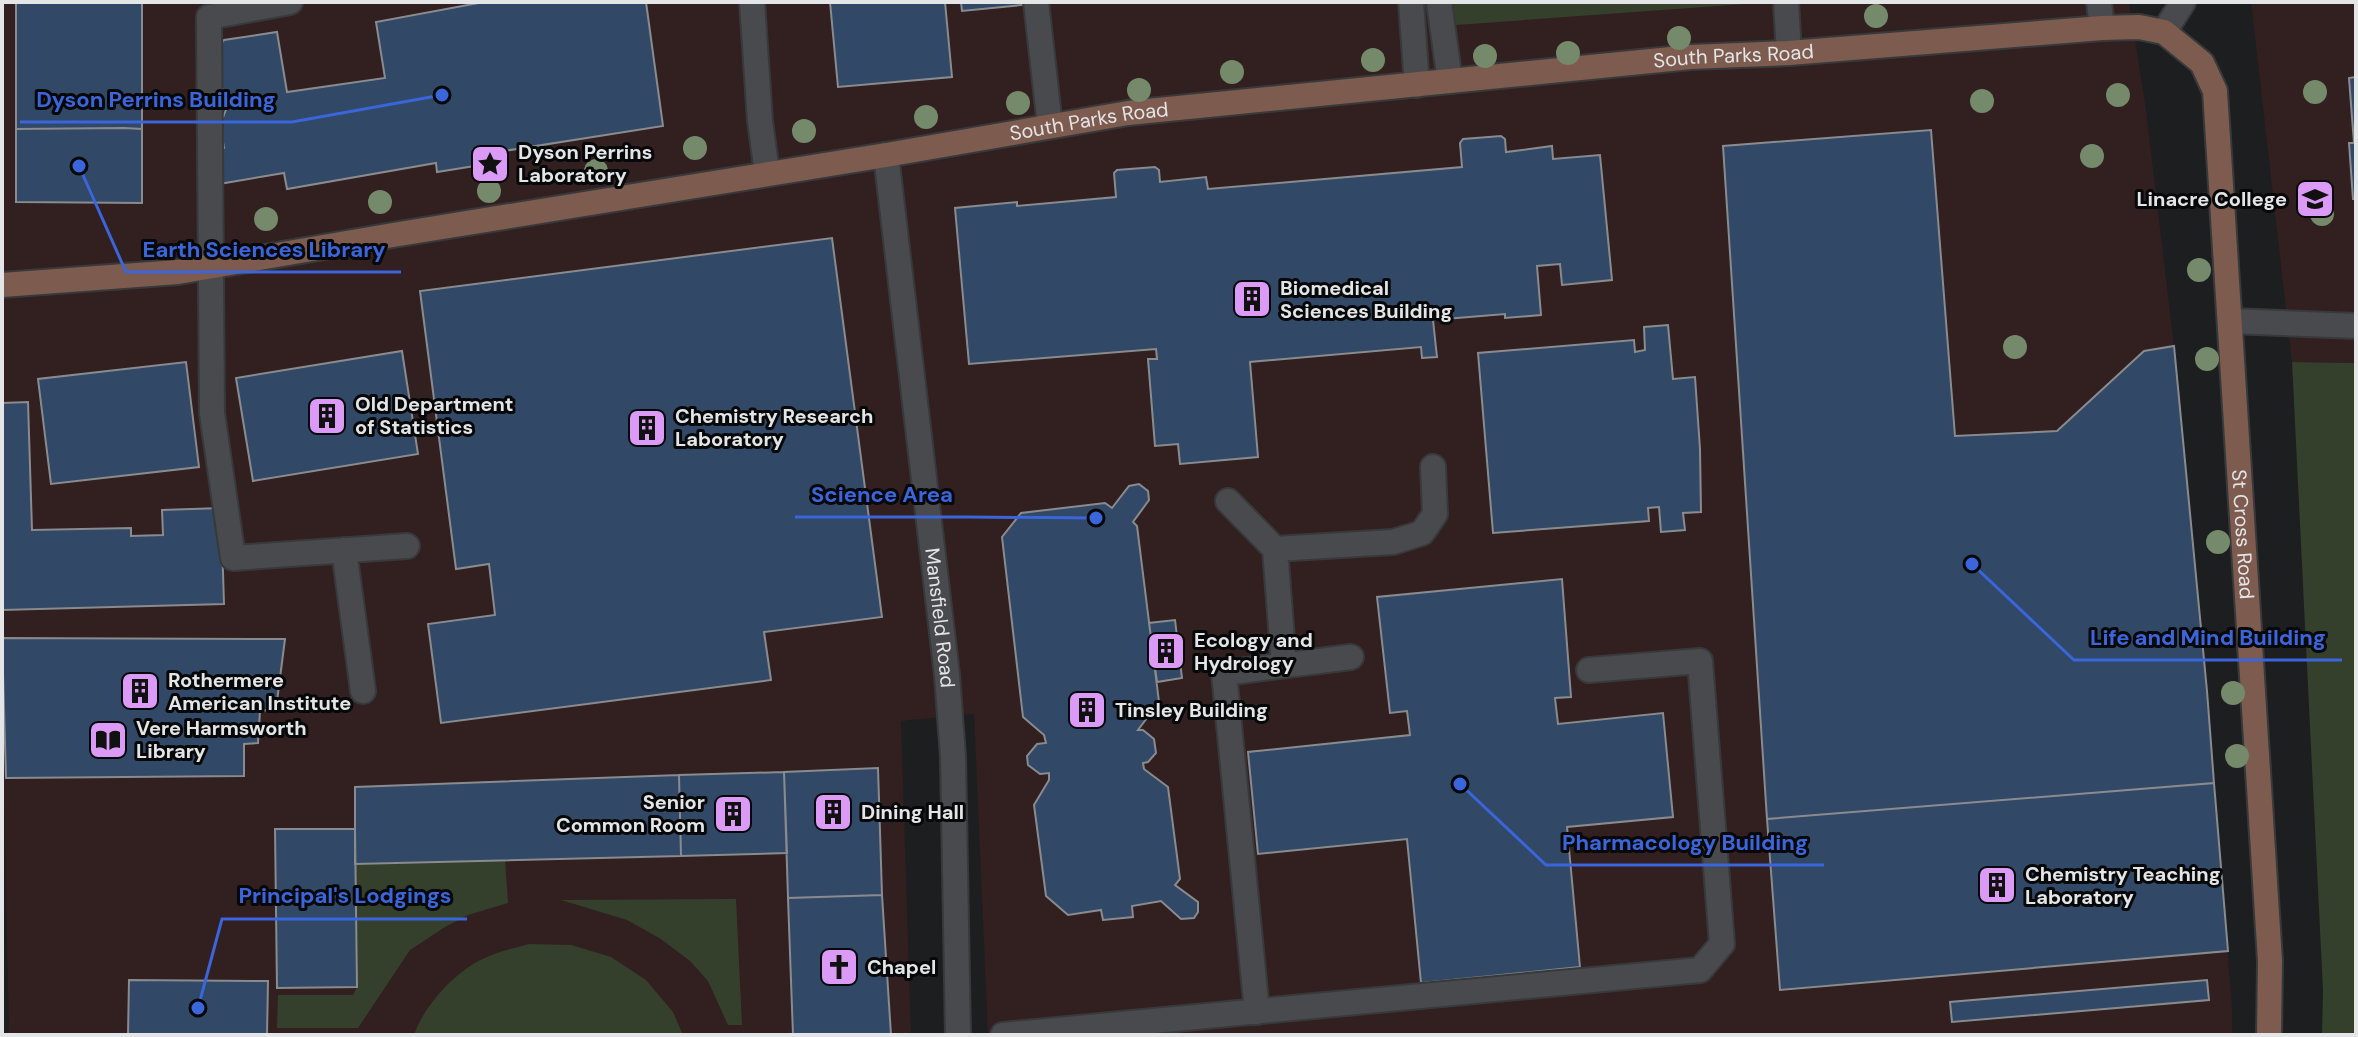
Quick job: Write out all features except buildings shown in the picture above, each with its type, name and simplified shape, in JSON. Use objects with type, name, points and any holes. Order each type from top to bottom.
[{"type":"street","points":[[290,2],[209,17],[212,413],[233,558],[407,546]]},
{"type":"street","points":[[752,2],[760,121],[767,173]]},
{"type":"street","points":[[1036,2],[1050,126]]},
{"type":"street","points":[[1411,2],[1417,85]]},
{"type":"street","points":[[1439,2],[1450,81]]},
{"type":"street","points":[[1786,2],[1789,53]]},
{"type":"street","points":[[2099,2],[2102,28]]},
{"type":"street","points":[[2172,38],[2183,2]]},
{"type":"street","name":"South Parks Road","points":[[2,285],[178,272],[1128,113],[1691,57],[1789,53],[2102,28],[2139,27],[2172,38]]},
{"type":"street","name":"St Cross Road","points":[[2172,38],[2202,63],[2215,91],[2270,961],[2269,1035]]},
{"type":"street","name":"Mansfield Road","points":[[886,155],[947,675],[953,757],[958,1035]]},
{"type":"street","points":[[2230,321],[2356,326]]},
{"type":"street","points":[[1275,549],[1393,542],[1422,533],[1435,514],[1433,467]]},
{"type":"street","points":[[1228,501],[1275,549],[1284,665]]},
{"type":"street","points":[[344,550],[363,691]]},
{"type":"street","points":[[1257,1012],[1224,673],[1351,657]]},
{"type":"street","points":[[1003,1035],[1700,970],[1722,944],[1700,661],[1589,670]]},
{"type":"shaded area","points":[[2,2],[2129,2],[2146,110],[2174,346],[2207,691],[2232,1035],[988,1035],[974,714],[901,721],[911,1035],[9,1035],[2,702]]},
{"type":"shaded area","name":"Linacre College","points":[[2251,2],[2356,2],[2356,363],[2292,362]]},
{"type":"green space","points":[[1439,2],[1773,2],[1442,26]]},
{"type":"green space","points":[[2292,362],[2356,363],[2356,1035],[2322,1035],[2323,990]]},
{"type":"green space","points":[[505,860],[508,903],[468,915],[410,950],[358,1028],[277,1028],[278,995],[353,995],[357,987],[355,864]]},
{"type":"green space","points":[[736,899],[742,1025],[728,1025],[708,981],[690,961],[661,939],[627,920],[561,900]]},
{"type":"green space","points":[[529,944],[571,945],[611,957],[646,980],[673,1012],[683,1035],[414,1035],[426,1011],[456,977],[480,960]]},
{"type":"place","name":"Dyson Perrins Building","points":[[442,95]]},
{"type":"place","name":"Dyson Perrins Laboratory","points":[[490,164]]},
{"type":"place","name":"Earth Sciences Library","points":[[79,166]]},
{"type":"place","name":"Linacre College","points":[[2315,199]]},
{"type":"place","name":"Biomedical Sciences Building","points":[[1252,299]]},
{"type":"place","name":"Old Department of Statistics","points":[[327,416]]},
{"type":"place","name":"Chemistry Research Laboratory","points":[[647,428]]},
{"type":"place","name":"Science Area","points":[[1096,518]]},
{"type":"place","name":"Life and Mind Building","points":[[1972,564]]},
{"type":"place","name":"Ecology and Hydrology","points":[[1166,651]]},
{"type":"place","name":"Rothermere American Institute","points":[[140,691]]},
{"type":"place","name":"Tinsley Building","points":[[1087,710]]},
{"type":"place","name":"Vere Harmsworth Library","points":[[108,740]]},
{"type":"place","name":"Pharmacology Building","points":[[1460,784]]},
{"type":"place","name":"Dining Hall","points":[[833,812]]},
{"type":"place","name":"Senior Common Room","points":[[733,814]]},
{"type":"place","name":"Chemistry Teaching Laboratory","points":[[1997,885]]},
{"type":"place","name":"Chapel","points":[[839,967]]},
{"type":"place","name":"Principal's Lodgings","points":[[198,1008]]}]
